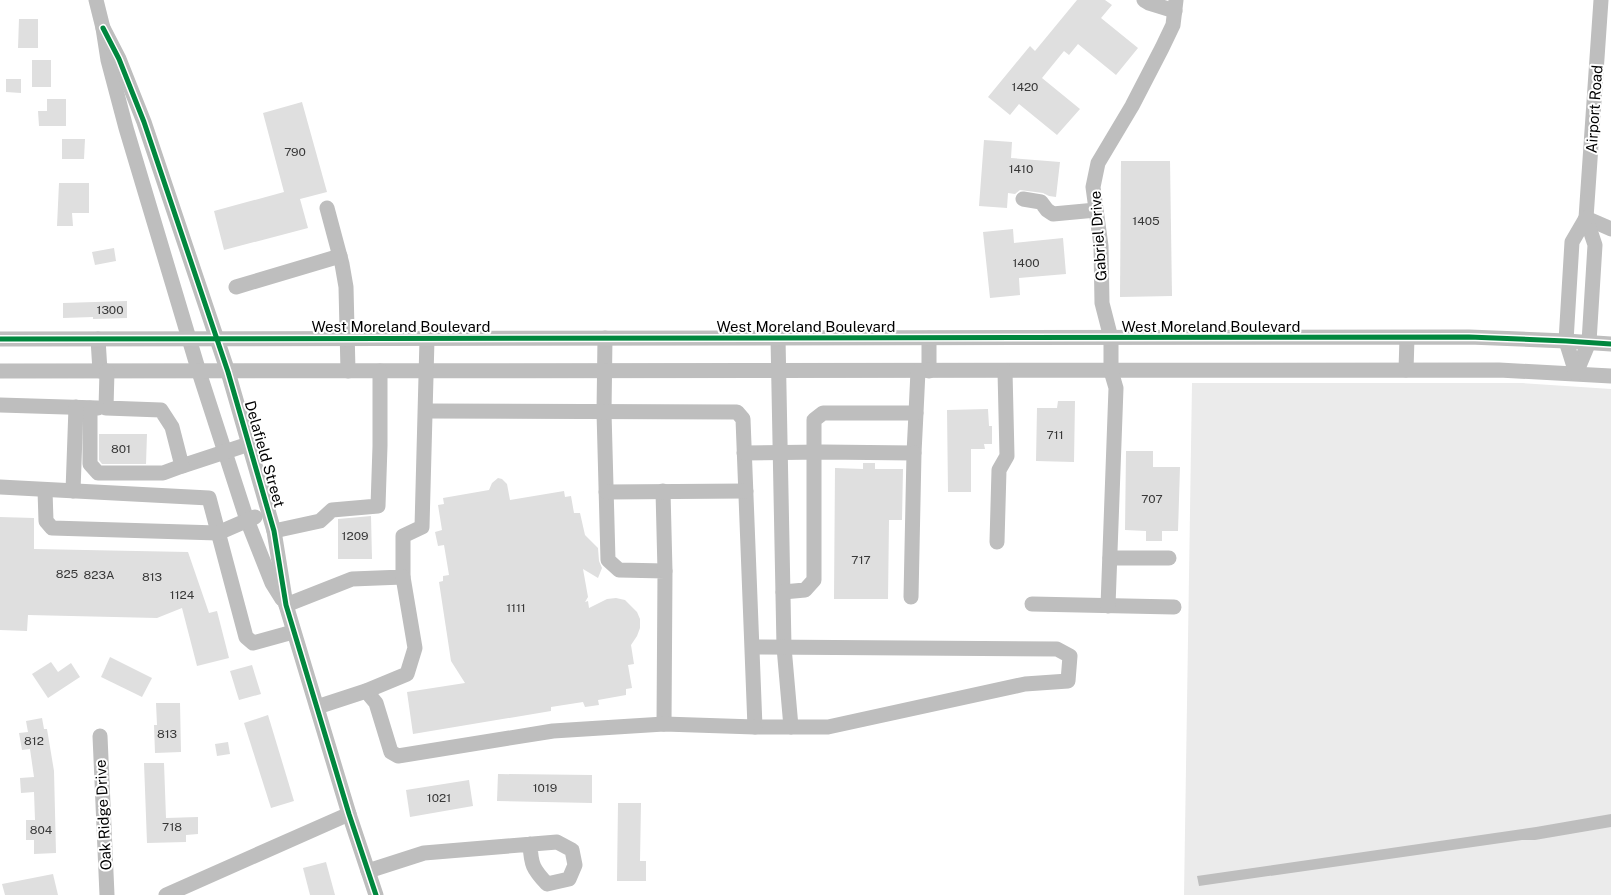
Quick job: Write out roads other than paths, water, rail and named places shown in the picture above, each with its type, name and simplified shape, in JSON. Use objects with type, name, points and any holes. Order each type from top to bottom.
[{"type":"street","name":"Delafield Street","points":[[96,0],[104,28],[108,60],[126,128],[199,372],[247,520],[272,582],[286,605]]},
{"type":"street","points":[[1144,0],[1149,3],[1175,5]]},
{"type":"street","name":"Airport Road","points":[[1576,373],[1589,342],[1595,245],[1586,218],[1601,0]]},
{"type":"street","name":"Gabriel Drive","points":[[1108,606],[1116,388],[1111,371],[1111,338],[1102,303],[1101,246],[1093,187],[1098,163],[1132,106],[1173,25],[1175,5]]},
{"type":"street","name":"Delafield Street","points":[[104,28],[119,59],[144,122],[228,372],[274,531],[286,605],[293,632],[376,895]]},
{"type":"street","points":[[126,128],[144,122]]},
{"type":"street","points":[[1022,199],[1041,202],[1053,214],[1096,210]]},
{"type":"street","points":[[327,208],[346,287],[348,371]]},
{"type":"street","points":[[1586,218],[1611,229]]},
{"type":"street","name":"Airport Road","points":[[1576,373],[1566,341],[1572,242],[1586,218]]},
{"type":"street","points":[[236,287],[340,256]]},
{"type":"street","points":[[169,268],[190,260]]},
{"type":"street","name":"West Moreland Boulevard","points":[[0,339],[1469,337],[1611,344]]},
{"type":"street","points":[[605,338],[604,412],[608,560],[619,570],[665,571]]},
{"type":"street","points":[[778,338],[784,648],[791,727]]},
{"type":"street","points":[[911,596],[916,413],[929,338]]},
{"type":"street","points":[[1406,370],[1407,338]]},
{"type":"street","points":[[98,339],[106,408]]},
{"type":"street","points":[[317,707],[366,691],[407,674],[415,648],[402,577],[403,536],[422,527],[427,339]]},
{"type":"street","points":[[0,371],[1499,370],[1611,376]]},
{"type":"street","points":[[274,531],[320,521],[332,510],[378,506],[380,371]]},
{"type":"street","points":[[997,542],[999,470],[1007,456],[1005,371]]},
{"type":"street","points":[[0,405],[161,410],[172,427],[182,466]]},
{"type":"street","points":[[83,407],[90,464],[98,473],[163,473],[249,444]]},
{"type":"street","points":[[73,491],[83,407]]},
{"type":"street","points":[[426,412],[737,412],[743,419],[755,727]]},
{"type":"street","points":[[783,592],[805,590],[814,580],[814,420],[823,413],[916,413]]},
{"type":"street","points":[[744,453],[914,453]]},
{"type":"street","points":[[0,488],[209,498],[246,637],[253,643],[293,632]]},
{"type":"street","points":[[45,490],[46,521],[52,528],[218,533],[269,512]]},
{"type":"street","points":[[664,491],[664,724]]},
{"type":"street","points":[[606,492],[746,491]]},
{"type":"street","points":[[1110,558],[1169,558]]},
{"type":"street","points":[[286,605],[352,580],[402,577]]},
{"type":"street","points":[[1032,604],[1174,607]]},
{"type":"street","points":[[366,691],[376,703],[390,752],[398,756],[553,731],[664,724],[828,727],[1025,684],[1068,681],[1070,656],[1057,649],[752,647]]},
{"type":"street","name":"Oak Ridge Drive","points":[[100,736],[108,895]]},
{"type":"street","points":[[166,895],[350,814]]},
{"type":"street","points":[[368,871],[424,853],[530,844]]}]
